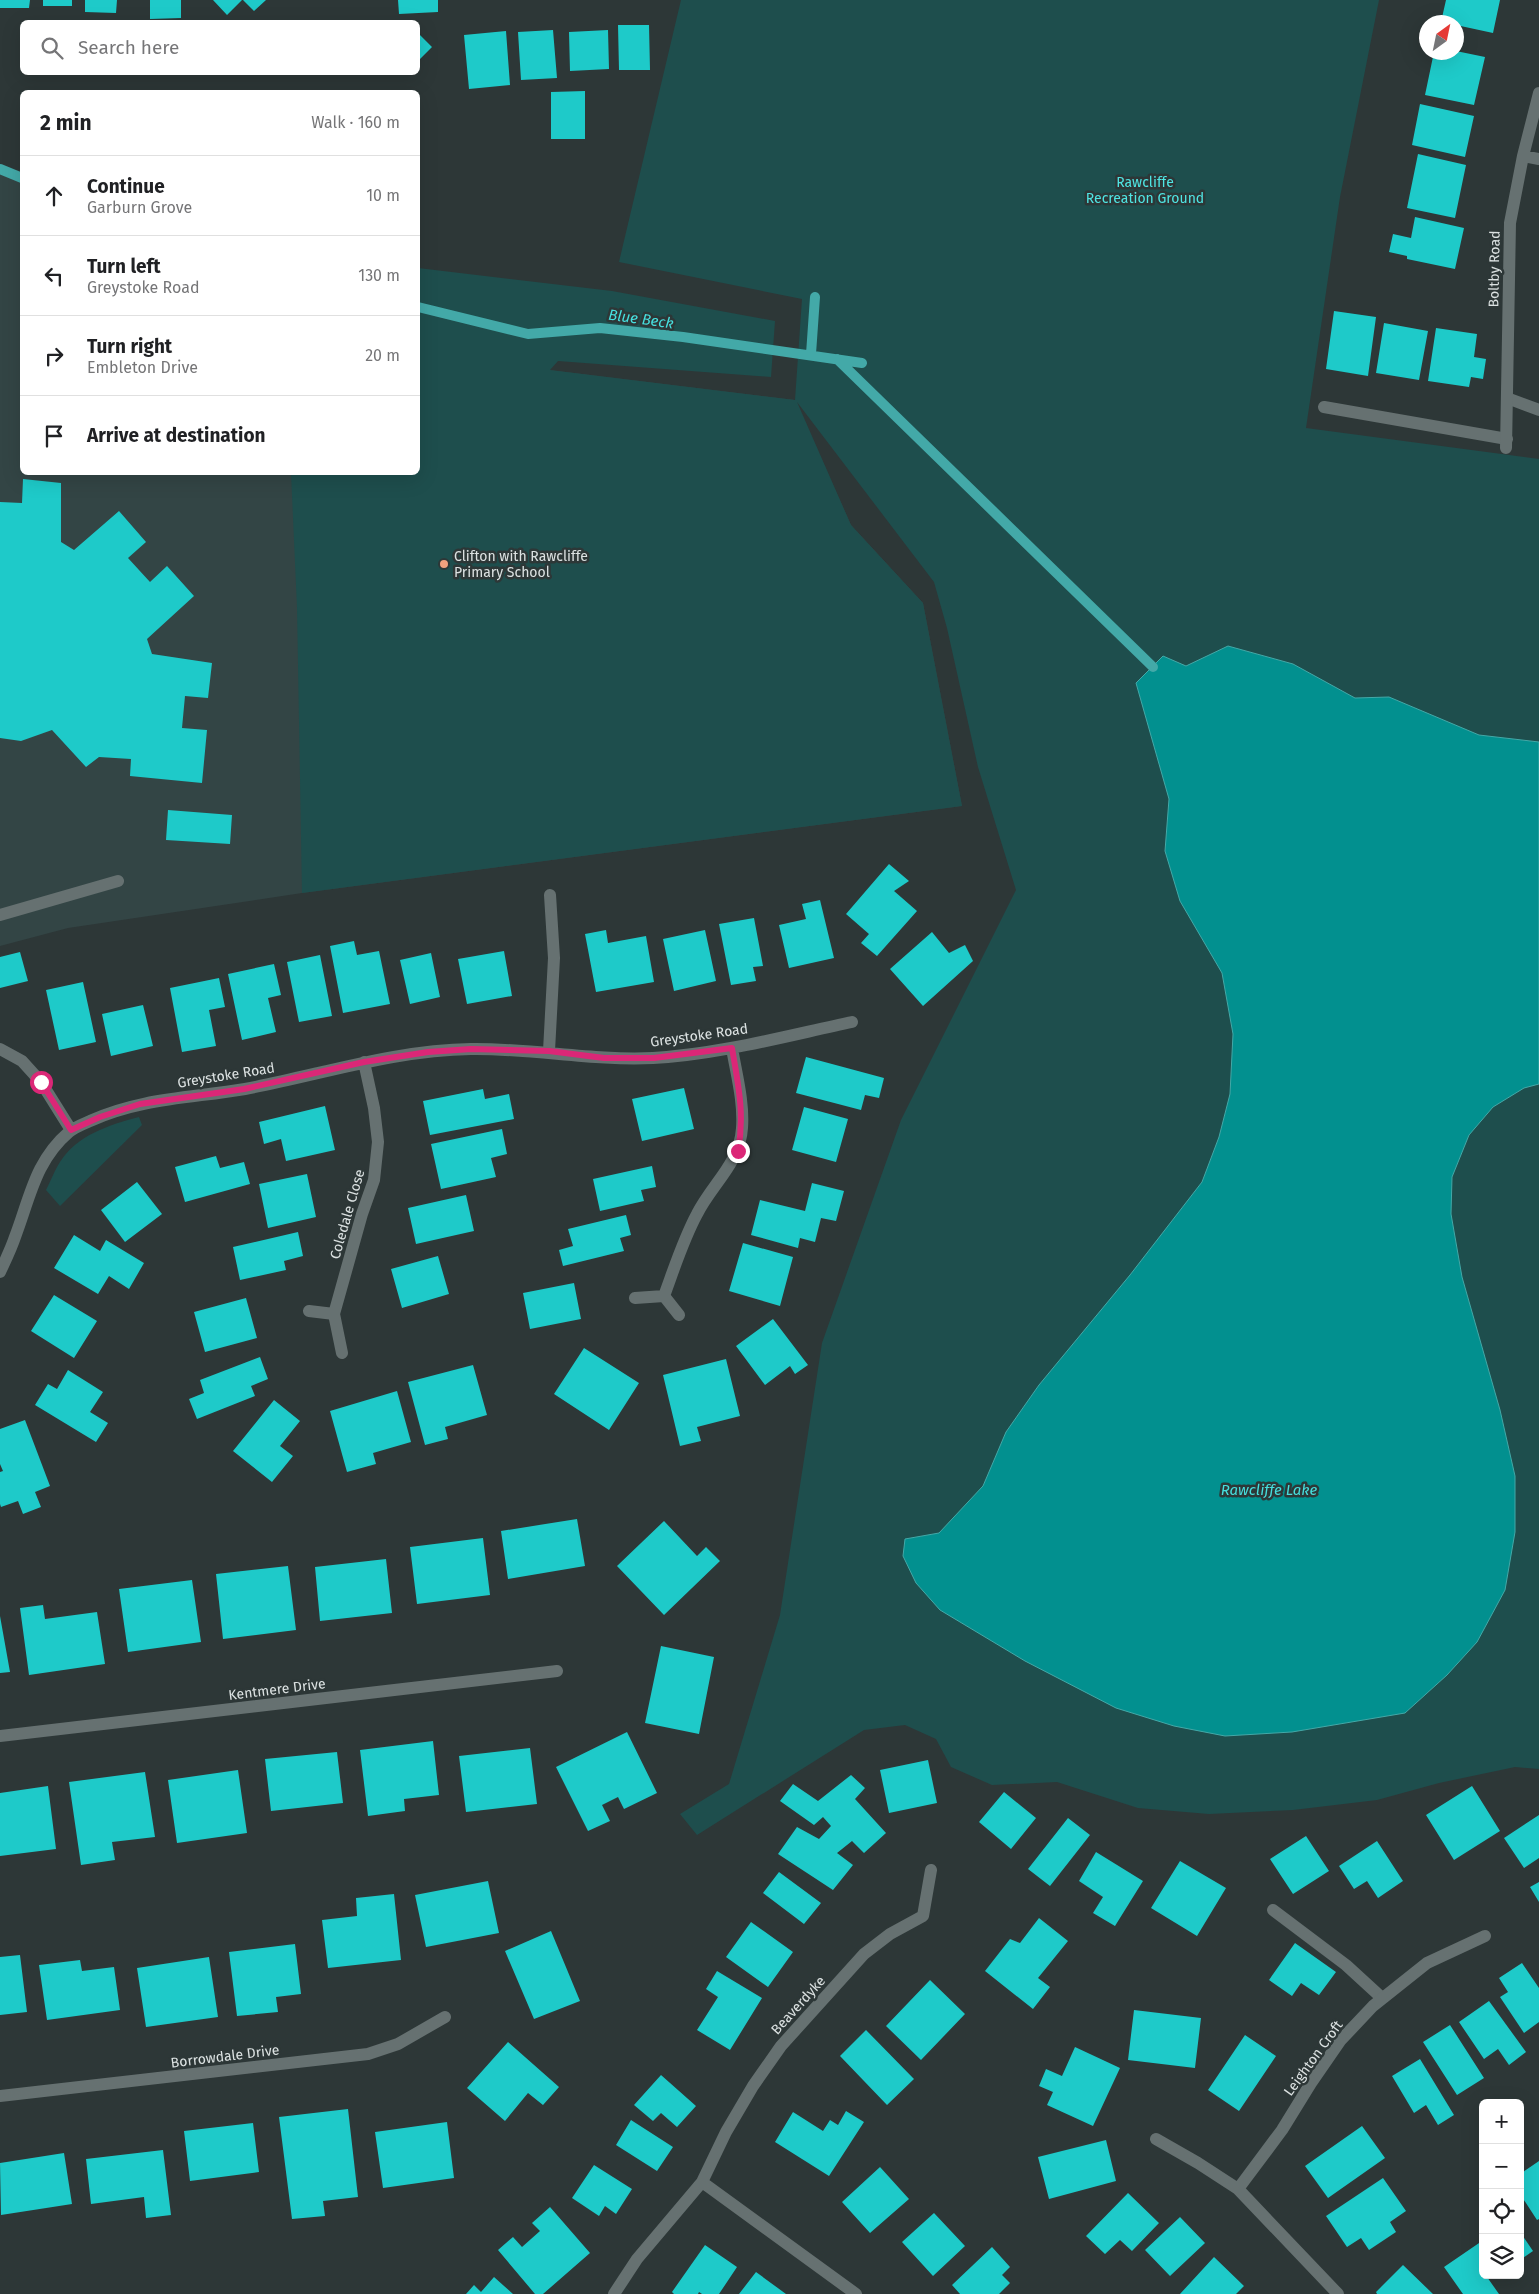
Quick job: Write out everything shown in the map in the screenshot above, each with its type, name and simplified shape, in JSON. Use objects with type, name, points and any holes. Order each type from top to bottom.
[{"type":"street","name":"Boltby Road","points":[[1324,407],[1507,443],[1510,223],[1523,156],[1539,93]]},
{"type":"street","points":[[1523,156],[1539,159]]},
{"type":"street","points":[[1507,398],[1539,410]]},
{"type":"street","points":[[0,915],[118,881]]},
{"type":"street","points":[[549,1051],[554,958],[550,895]]},
{"type":"street","name":"Greystoke Road","points":[[0,1272],[16,1236],[28,1196],[52,1149],[71,1130],[100,1117],[140,1104],[244,1089],[364,1062],[428,1052],[471,1049],[549,1051],[604,1058],[654,1058],[732,1048],[852,1022]]},
{"type":"street","points":[[664,1296],[695,1216],[707,1194],[727,1172],[738,1151],[742,1128],[742,1110],[732,1048]]},
{"type":"street","points":[[0,1049],[22,1061],[41,1082],[71,1130]]},
{"type":"street","name":"Coledale Close","points":[[342,1353],[334,1314],[362,1214],[374,1180],[378,1142],[374,1108],[364,1062]]},
{"type":"street","points":[[635,1298],[664,1296]]},
{"type":"street","points":[[664,1296],[679,1315]]},
{"type":"street","points":[[309,1311],[334,1314]]},
{"type":"street","name":"Kentmere Drive","points":[[0,1736],[557,1671]]},
{"type":"street","name":"Beaverdyke","points":[[614,2294],[638,2259],[702,2182],[726,2132],[753,2086],[781,2046],[864,1954],[890,1934],[923,1916],[931,1870]]},
{"type":"street","points":[[1273,1910],[1346,1964],[1382,1998]]},
{"type":"street","name":"Leighton Croft","points":[[1238,2190],[1282,2130],[1311,2083],[1340,2042],[1382,1998],[1427,1963],[1485,1936]]},
{"type":"street","name":"Borrowdale Drive","points":[[0,2096],[368,2054],[398,2044],[445,2017]]},
{"type":"street","points":[[1156,2139],[1198,2163],[1238,2190],[1338,2294]]},
{"type":"street","points":[[702,2182],[856,2294]]},
{"type":"shaded area","name":"Clifton with Rawcliffe Primary School","points":[[0,169],[20,177],[20,475],[420,475],[420,470],[549,370],[795,400],[851,525],[923,603],[962,806],[302,893],[68,928],[0,946]]},
{"type":"green space","name":"Rawcliffe Recreation Ground","points":[[681,0],[1379,0],[1340,197],[1306,428],[1539,459],[1539,742],[1479,735],[1389,697],[1355,698],[1293,664],[1228,646],[1186,666],[1137,683],[1169,799],[1165,851],[1202,939],[1222,973],[1233,1034],[1230,1094],[1219,1137],[1202,1182],[1130,1275],[1039,1385],[1006,1432],[983,1486],[939,1533],[905,1539],[1225,1736],[1292,1732],[1405,1713],[1447,1675],[1477,1642],[1515,1476],[1500,1410],[1462,1277],[1451,1214],[1452,1177],[1469,1135],[1493,1107],[1524,1088],[1539,1084],[1539,1769],[1515,1767],[1439,1783],[1377,1800],[1293,1810],[1209,1814],[1138,1808],[1057,1782],[992,1785],[951,1767],[936,1739],[905,1725],[864,1730],[697,1835],[680,1814],[729,1784],[780,1615],[822,1343],[901,1120],[1016,890],[978,767],[947,628],[934,582],[797,402],[851,525],[923,603],[962,806],[302,893],[297,607],[291,475],[420,475],[420,268],[612,291],[775,321],[771,377],[558,361],[550,370],[795,400],[802,299],[619,262]]},
{"type":"green space","points":[[139,1117],[142,1125],[60,1206],[46,1190],[58,1165],[67,1153],[75,1145],[95,1132]]},
{"type":"water","name":"Rawcliffe Lake","points":[[1228,646],[1293,664],[1355,698],[1389,697],[1479,735],[1539,742],[1539,1084],[1524,1088],[1493,1107],[1469,1135],[1452,1177],[1451,1214],[1462,1277],[1500,1410],[1515,1476],[1515,1532],[1505,1590],[1477,1642],[1447,1675],[1405,1713],[1292,1732],[1225,1736],[1174,1726],[1116,1708],[1025,1661],[940,1610],[916,1583],[903,1556],[905,1539],[939,1533],[983,1486],[1006,1432],[1039,1385],[1130,1275],[1202,1182],[1219,1137],[1230,1094],[1233,1034],[1222,973],[1180,901],[1165,851],[1169,799],[1136,683],[1163,656],[1186,666]]},
{"type":"building","points":[[0,0],[30,0],[29,8],[0,8]]},
{"type":"building","points":[[43,0],[72,0],[72,6],[43,6]]},
{"type":"building","points":[[85,0],[117,0],[116,13],[85,12]]},
{"type":"building","points":[[150,0],[181,0],[181,18],[150,19]]},
{"type":"building","points":[[213,0],[242,0],[227,15]]},
{"type":"building","points":[[243,0],[266,0],[254,11]]},
{"type":"building","points":[[398,0],[438,0],[438,12],[399,14]]},
{"type":"building","points":[[1446,0],[1500,0],[1493,33],[1464,27],[1464,15],[1443,15]]},
{"type":"building","points":[[618,25],[649,25],[650,70],[619,70]]},
{"type":"building","points":[[553,30],[557,78],[521,80],[518,32]]},
{"type":"building","points":[[608,30],[609,69],[570,71],[569,32]]},
{"type":"building","points":[[506,31],[510,85],[469,89],[464,35]]},
{"type":"building","points":[[420,35],[432,47],[420,59]]},
{"type":"building","points":[[1464,53],[1485,57],[1474,105],[1425,95],[1432,60],[1464,60]]},
{"type":"building","points":[[585,91],[585,139],[551,139],[551,92]]},
{"type":"building","points":[[1420,104],[1474,116],[1465,157],[1412,145]]},
{"type":"building","points":[[1418,154],[1466,165],[1455,218],[1407,208]]},
{"type":"building","points":[[1415,217],[1464,228],[1455,269],[1407,259],[1407,256],[1389,252],[1393,234],[1411,238]]},
{"type":"building","points":[[1334,311],[1376,317],[1368,376],[1326,369]]},
{"type":"building","points":[[1384,323],[1428,331],[1419,380],[1376,373]]},
{"type":"building","points":[[1436,328],[1477,334],[1474,357],[1486,359],[1483,379],[1471,377],[1469,387],[1428,381]]},
{"type":"building","points":[[23,479],[61,483],[61,542],[74,550],[119,511],[146,542],[128,558],[150,582],[167,566],[194,596],[147,639],[152,654],[212,663],[208,698],[185,696],[182,728],[207,730],[202,783],[130,776],[131,759],[99,757],[86,767],[52,730],[21,741],[0,738],[0,502],[22,503]]},
{"type":"building","points":[[168,810],[232,815],[230,844],[166,840]]},
{"type":"building","points":[[889,864],[909,881],[894,891],[917,911],[877,956],[861,943],[869,934],[846,914]]},
{"type":"building","points":[[820,900],[834,958],[789,968],[779,925],[806,919],[802,904]]},
{"type":"building","points":[[754,918],[763,966],[753,967],[756,981],[731,985],[719,924]]},
{"type":"building","points":[[606,930],[608,943],[646,936],[654,982],[596,992],[585,934]]},
{"type":"building","points":[[705,930],[716,981],[674,991],[663,939]]},
{"type":"building","points":[[932,932],[949,953],[965,945],[973,961],[923,1006],[890,969]]},
{"type":"building","points":[[354,941],[357,955],[379,951],[390,1004],[343,1013],[330,946]]},
{"type":"building","points":[[504,951],[512,996],[467,1004],[458,959]]},
{"type":"building","points":[[20,952],[28,981],[0,988],[0,957]]},
{"type":"building","points":[[431,953],[440,997],[410,1004],[400,960]]},
{"type":"building","points":[[320,955],[332,1016],[299,1022],[287,962]]},
{"type":"building","points":[[274,964],[281,995],[268,998],[276,1032],[242,1040],[228,974]]},
{"type":"building","points":[[219,978],[225,1007],[209,1010],[216,1046],[182,1052],[170,988]]},
{"type":"building","points":[[83,982],[96,1042],[59,1050],[46,990]]},
{"type":"building","points":[[143,1005],[153,1046],[111,1056],[102,1014]]},
{"type":"building","points":[[806,1057],[884,1078],[879,1098],[865,1095],[861,1110],[796,1093]]},
{"type":"building","points":[[684,1088],[694,1129],[642,1141],[632,1099]]},
{"type":"building","points":[[483,1089],[485,1099],[509,1094],[514,1119],[430,1135],[423,1101]]},
{"type":"building","points":[[325,1106],[335,1150],[286,1161],[281,1139],[264,1144],[259,1122]]},
{"type":"building","points":[[804,1107],[848,1119],[836,1162],[792,1150]]},
{"type":"building","points":[[502,1129],[507,1154],[491,1158],[496,1177],[441,1189],[431,1144]]},
{"type":"building","points":[[216,1156],[220,1168],[244,1162],[250,1184],[185,1202],[175,1167]]},
{"type":"building","points":[[652,1166],[656,1187],[641,1190],[644,1201],[600,1211],[593,1179]]},
{"type":"building","points":[[307,1174],[316,1217],[268,1228],[259,1184]]},
{"type":"building","points":[[137,1182],[162,1214],[125,1242],[101,1210]]},
{"type":"building","points":[[812,1183],[844,1191],[836,1221],[821,1218],[815,1242],[800,1238],[798,1248],[751,1235],[760,1200],[805,1211]]},
{"type":"building","points":[[466,1195],[474,1231],[416,1244],[408,1208]]},
{"type":"building","points":[[626,1215],[631,1235],[620,1238],[624,1251],[563,1266],[559,1250],[573,1246],[568,1229]]},
{"type":"building","points":[[298,1232],[303,1256],[284,1261],[286,1270],[240,1280],[233,1247]]},
{"type":"building","points":[[74,1235],[100,1251],[106,1240],[144,1263],[129,1289],[109,1276],[98,1294],[54,1268]]},
{"type":"building","points":[[743,1243],[793,1257],[780,1306],[729,1291]]},
{"type":"building","points":[[438,1256],[449,1294],[402,1308],[391,1269]]},
{"type":"building","points":[[574,1283],[581,1319],[530,1329],[523,1293]]},
{"type":"building","points":[[54,1295],[97,1321],[74,1358],[31,1331]]},
{"type":"building","points":[[246,1298],[257,1338],[205,1352],[194,1312]]},
{"type":"building","points":[[773,1319],[808,1365],[795,1374],[790,1366],[765,1385],[736,1346]]},
{"type":"building","points":[[584,1348],[639,1383],[609,1430],[554,1394]]},
{"type":"building","points":[[260,1357],[268,1379],[251,1386],[255,1396],[197,1419],[189,1399],[204,1393],[200,1380]]},
{"type":"building","points":[[726,1359],[740,1416],[697,1427],[701,1441],[680,1446],[663,1375]]},
{"type":"building","points":[[473,1365],[487,1415],[445,1427],[448,1439],[425,1445],[408,1382]]},
{"type":"building","points":[[68,1370],[103,1392],[90,1412],[108,1423],[96,1442],[35,1405],[48,1384],[57,1389]]},
{"type":"building","points":[[397,1391],[411,1442],[373,1453],[376,1464],[347,1472],[330,1411]]},
{"type":"building","points":[[274,1400],[300,1421],[280,1446],[293,1456],[272,1482],[233,1451]]},
{"type":"building","points":[[25,1420],[50,1486],[35,1492],[41,1507],[23,1514],[18,1501],[1,1507],[0,1504],[0,1472],[3,1471],[0,1464],[0,1429]]},
{"type":"building","points":[[577,1519],[585,1566],[508,1579],[501,1531]]},
{"type":"building","points":[[664,1521],[697,1556],[706,1547],[720,1561],[664,1615],[617,1566]]},
{"type":"building","points":[[483,1538],[490,1595],[417,1604],[410,1547]]},
{"type":"building","points":[[386,1559],[392,1613],[320,1621],[315,1567]]},
{"type":"building","points":[[288,1566],[296,1630],[223,1639],[216,1574]]},
{"type":"building","points":[[192,1580],[201,1642],[128,1652],[119,1589]]},
{"type":"building","points":[[43,1605],[45,1619],[97,1612],[105,1664],[29,1675],[20,1608]]},
{"type":"building","points":[[0,1616],[10,1672],[0,1673]]},
{"type":"building","points":[[661,1646],[714,1657],[699,1734],[645,1723]]},
{"type":"building","points":[[627,1732],[657,1793],[624,1809],[618,1797],[602,1805],[610,1821],[588,1831],[556,1767]]},
{"type":"building","points":[[433,1741],[439,1795],[404,1799],[405,1811],[368,1816],[360,1750]]},
{"type":"building","points":[[530,1748],[537,1804],[466,1812],[459,1756]]},
{"type":"building","points":[[337,1752],[343,1803],[271,1811],[265,1759]]},
{"type":"building","points":[[928,1760],[937,1803],[889,1813],[880,1770]]},
{"type":"building","points":[[238,1770],[247,1833],[177,1843],[168,1780]]},
{"type":"building","points":[[145,1772],[155,1837],[112,1842],[115,1860],[81,1865],[69,1782]]},
{"type":"building","points":[[851,1775],[865,1788],[855,1799],[886,1833],[864,1853],[852,1841],[837,1853],[853,1865],[833,1890],[778,1854],[797,1827],[819,1839],[831,1826],[823,1817],[814,1825],[780,1801],[793,1784],[818,1801]]},
{"type":"building","points":[[48,1786],[56,1849],[0,1856],[0,1793]]},
{"type":"building","points":[[1472,1786],[1500,1831],[1454,1860],[1426,1815]]},
{"type":"building","points":[[1004,1792],[1036,1818],[1011,1849],[979,1822]]},
{"type":"building","points":[[1539,1815],[1539,1858],[1524,1868],[1504,1838]]},
{"type":"building","points":[[1068,1818],[1090,1835],[1050,1886],[1028,1869]]},
{"type":"building","points":[[1306,1836],[1329,1871],[1293,1894],[1270,1859]]},
{"type":"building","points":[[1377,1841],[1403,1881],[1378,1898],[1367,1881],[1354,1889],[1339,1866]]},
{"type":"building","points":[[1096,1852],[1143,1881],[1115,1926],[1093,1913],[1103,1897],[1079,1881]]},
{"type":"building","points":[[1180,1861],[1226,1888],[1197,1936],[1151,1908]]},
{"type":"building","points":[[779,1872],[821,1903],[804,1924],[763,1893]]},
{"type":"building","points":[[488,1881],[499,1933],[426,1947],[415,1895]]},
{"type":"building","points":[[1539,1882],[1539,1902],[1530,1887]]},
{"type":"building","points":[[394,1894],[401,1960],[328,1968],[322,1920],[357,1916],[356,1898]]},
{"type":"building","points":[[1039,1918],[1068,1941],[1038,1978],[1050,1987],[1033,2009],[985,1971],[1010,1939],[1020,1943]]},
{"type":"building","points":[[751,1922],[793,1952],[768,1987],[726,1957]]},
{"type":"building","points":[[551,1931],[580,2001],[534,2019],[505,1951]]},
{"type":"building","points":[[1295,1943],[1336,1972],[1319,1995],[1301,1983],[1292,1996],[1269,1980]]},
{"type":"building","points":[[295,1944],[301,1994],[276,1997],[278,2012],[237,2016],[229,1952]]},
{"type":"building","points":[[20,1955],[27,2012],[0,2015],[0,1957]]},
{"type":"building","points":[[209,1957],[218,2017],[146,2027],[137,1968]]},
{"type":"building","points":[[80,1960],[82,1971],[114,1967],[120,2010],[47,2020],[39,1965]]},
{"type":"building","points":[[1522,1963],[1539,1988],[1539,2022],[1524,2033],[1500,1997],[1508,1992],[1499,1978]]},
{"type":"building","points":[[717,1971],[762,1998],[730,2050],[697,2030],[718,1997],[706,1989]]},
{"type":"building","points":[[930,1980],[965,2014],[921,2060],[886,2026]]},
{"type":"building","points":[[1489,2001],[1526,2052],[1509,2065],[1498,2049],[1484,2059],[1459,2022]]},
{"type":"building","points":[[1134,2010],[1201,2018],[1195,2068],[1128,2060]]},
{"type":"building","points":[[1450,2025],[1484,2078],[1457,2095],[1423,2042]]},
{"type":"building","points":[[866,2030],[914,2079],[887,2105],[840,2056]]},
{"type":"building","points":[[1245,2035],[1276,2056],[1239,2111],[1208,2090]]},
{"type":"building","points":[[508,2042],[559,2087],[543,2105],[528,2093],[505,2121],[467,2088]]},
{"type":"building","points":[[1075,2047],[1120,2068],[1093,2126],[1047,2105],[1053,2092],[1039,2086],[1046,2069],[1062,2076]]},
{"type":"building","points":[[1420,2059],[1454,2115],[1438,2125],[1426,2105],[1414,2113],[1392,2076]]},
{"type":"building","points":[[661,2075],[696,2106],[677,2127],[661,2113],[653,2121],[634,2105]]},
{"type":"building","points":[[348,2109],[358,2197],[323,2201],[325,2216],[292,2219],[279,2117]]},
{"type":"building","points":[[846,2111],[864,2122],[829,2176],[775,2142],[793,2112],[823,2131],[830,2120],[838,2125]]},
{"type":"building","points":[[631,2120],[673,2147],[657,2171],[616,2145]]},
{"type":"building","points":[[447,2122],[454,2178],[383,2188],[375,2132]]},
{"type":"building","points":[[253,2123],[259,2172],[190,2181],[184,2131]]},
{"type":"building","points":[[1362,2126],[1385,2158],[1328,2198],[1305,2166]]},
{"type":"building","points":[[1106,2140],[1116,2181],[1049,2199],[1038,2157]]},
{"type":"building","points":[[163,2150],[171,2215],[146,2218],[144,2197],[91,2204],[86,2159]]},
{"type":"building","points":[[64,2153],[72,2204],[1,2215],[0,2163]]},
{"type":"building","points":[[1539,2161],[1539,2219],[1537,2220],[1524,2200],[1524,2171]]},
{"type":"building","points":[[594,2165],[632,2189],[616,2214],[605,2206],[599,2216],[572,2198]]},
{"type":"building","points":[[880,2167],[909,2199],[870,2233],[842,2202]]},
{"type":"building","points":[[1383,2178],[1406,2211],[1390,2222],[1396,2232],[1369,2250],[1361,2238],[1347,2247],[1326,2216]]},
{"type":"building","points":[[1128,2193],[1159,2223],[1132,2251],[1120,2240],[1105,2254],[1086,2236]]},
{"type":"building","points":[[550,2207],[590,2253],[543,2294],[535,2294],[498,2250],[513,2237],[522,2247],[540,2231],[532,2223]]},
{"type":"building","points":[[934,2213],[965,2246],[933,2276],[902,2242]]},
{"type":"building","points":[[1180,2217],[1205,2243],[1170,2276],[1145,2250]]},
{"type":"building","points":[[1524,2238],[1533,2251],[1524,2257]]},
{"type":"building","points":[[1479,2243],[1479,2279],[1488,2279],[1499,2294],[1463,2294],[1444,2267]]},
{"type":"building","points":[[705,2245],[737,2267],[719,2294],[702,2294],[699,2292],[698,2294],[674,2294],[672,2292]]},
{"type":"building","points":[[992,2247],[1010,2267],[1002,2275],[1010,2283],[999,2294],[960,2294],[952,2285]]},
{"type":"building","points":[[1214,2257],[1244,2286],[1236,2294],[1180,2294]]},
{"type":"building","points":[[1403,2265],[1433,2294],[1377,2294],[1376,2292]]},
{"type":"building","points":[[756,2272],[786,2294],[739,2294]]},
{"type":"building","points":[[494,2277],[513,2294],[466,2294],[474,2285],[481,2292]]},
{"type":"waterway","name":"Blue Beck","points":[[0,169],[20,177]]},
{"type":"waterway","points":[[811,354],[815,297]]},
{"type":"waterway","name":"Blue Beck","points":[[420,307],[528,334],[600,328],[683,337],[862,363]]},
{"type":"waterway","points":[[837,359],[1153,667]]},
{"type":"place","name":"Clifton with Rawcliffe Primary School","points":[[444,564]]},
{"type":"route","points":[[41,1082],[71,1130],[100,1117],[140,1104],[244,1089],[364,1062],[428,1052],[471,1049],[549,1051],[604,1058],[654,1058],[732,1048],[742,1110],[742,1128],[738,1151]]}]
